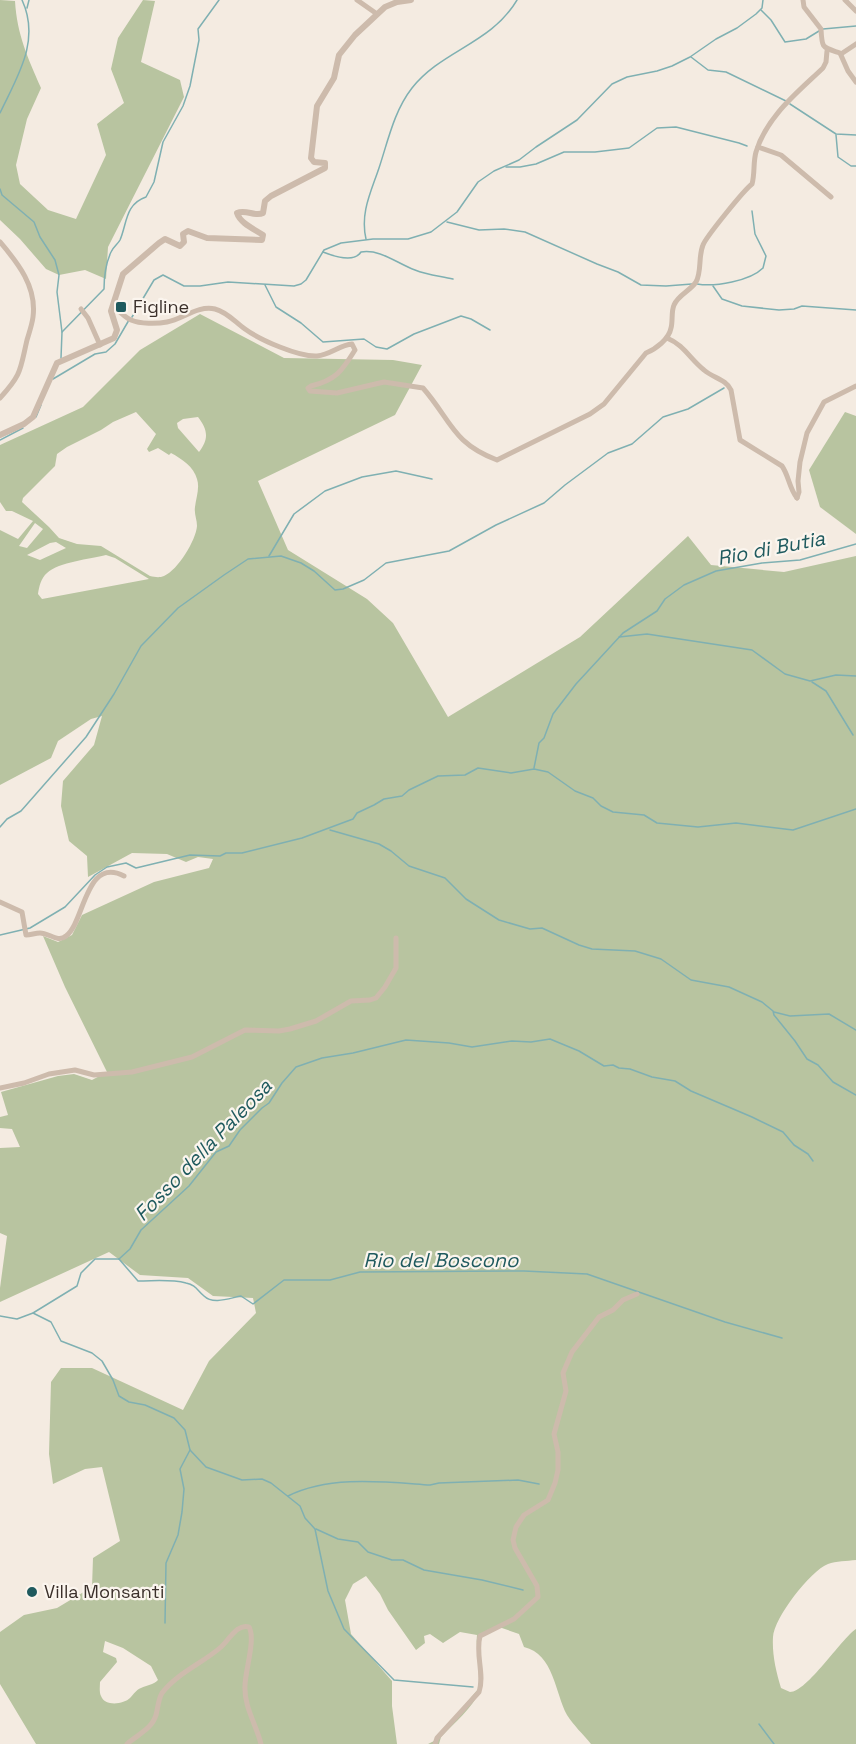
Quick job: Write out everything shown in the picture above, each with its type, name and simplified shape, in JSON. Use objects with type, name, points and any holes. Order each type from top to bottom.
[{"type":"street","points":[[357,0],[377,14]]},
{"type":"street","points":[[117,330],[111,312],[123,274],[165,239],[180,246],[184,242],[183,234],[188,231],[207,238],[262,240],[263,235],[238,217],[237,213],[242,211],[260,215],[264,213],[265,201],[271,196],[325,168],[325,163],[315,162],[311,158],[317,106],[334,78],[339,55],[355,35],[377,14],[391,4],[411,0]]},
{"type":"street","points":[[113,307],[121,311],[128,319],[167,322],[206,308],[214,309],[224,312],[248,331],[306,356],[320,356],[352,344],[355,350],[339,374],[330,380],[310,386],[308,388],[310,391],[337,393],[384,382],[423,388],[463,441],[486,456],[497,460],[590,414],[604,404],[646,353],[652,351],[667,338],[671,329],[675,302],[697,281],[702,246],[741,194],[752,184],[758,147],[776,114],[823,68],[826,62],[827,51],[821,41],[821,29],[804,7],[803,0]]},
{"type":"street","points":[[845,0],[856,11]]},
{"type":"street","points":[[827,51],[841,54],[856,44]]},
{"type":"street","points":[[841,54],[848,71],[856,82]]},
{"type":"street","points":[[758,147],[781,155],[831,197]]},
{"type":"street","points":[[0,242],[22,270],[33,297],[33,317],[24,361],[15,382],[0,398]]},
{"type":"street","points":[[84,314],[100,345]]},
{"type":"street","points":[[0,435],[24,424],[33,417],[55,366],[59,362],[114,338],[117,330],[128,319]]},
{"type":"street","points":[[667,338],[682,346],[704,370],[728,384],[740,441],[782,466],[791,490],[797,498],[800,462],[807,433],[824,402],[856,386]]},
{"type":"street","points":[[0,902],[22,912],[26,935],[37,933],[58,939],[65,938],[79,918],[86,893],[95,882],[104,874],[115,873],[124,876]]},
{"type":"street","points":[[0,1088],[49,1074],[75,1070],[94,1075],[132,1072],[192,1057],[245,1030],[279,1031],[316,1021],[345,1003],[376,998],[396,968],[396,938]]},
{"type":"street","points":[[435,1744],[437,1738],[479,1692],[482,1684],[477,1653],[480,1636],[514,1619],[538,1597],[537,1586],[515,1548],[514,1533],[524,1515],[548,1500],[555,1483],[558,1461],[554,1434],[566,1391],[564,1373],[572,1352],[599,1317],[613,1310],[623,1300],[637,1294]]},
{"type":"street","points":[[127,1744],[151,1726],[161,1694],[182,1674],[222,1646],[239,1627],[245,1625],[252,1633],[245,1696],[261,1744]]},
{"type":"green space","points":[[0,0],[15,1],[21,36],[41,88],[27,119],[16,165],[20,184],[48,210],[76,219],[106,155],[97,124],[124,103],[111,69],[118,38],[143,0],[155,1],[141,62],[180,80],[184,97],[108,247],[106,279],[85,270],[59,275],[46,269],[0,220]]},
{"type":"green space","points":[[200,314],[284,358],[393,360],[422,365],[395,415],[258,481],[288,550],[367,599],[393,623],[448,717],[580,637],[688,536],[711,565],[784,572],[856,556],[856,1560],[828,1564],[803,1585],[779,1619],[773,1644],[781,1688],[790,1692],[805,1684],[856,1629],[856,1744],[591,1744],[567,1715],[552,1675],[542,1657],[524,1647],[519,1634],[499,1627],[486,1633],[480,1641],[482,1684],[477,1697],[441,1737],[439,1744],[428,1744],[434,1741],[479,1688],[477,1635],[460,1632],[443,1643],[430,1634],[424,1636],[425,1643],[416,1650],[366,1576],[353,1584],[345,1600],[351,1634],[392,1681],[392,1706],[397,1744],[36,1744],[0,1684],[0,1632],[24,1615],[57,1608],[92,1587],[93,1558],[120,1541],[102,1467],[85,1469],[53,1484],[49,1454],[51,1382],[61,1368],[92,1368],[183,1410],[209,1361],[256,1313],[253,1298],[213,1296],[188,1278],[140,1275],[109,1252],[0,1302],[7,1236],[0,1233],[0,1148],[20,1147],[12,1129],[0,1128],[0,1117],[8,1115],[1,1092],[58,1076],[74,1074],[92,1080],[107,1072],[65,987],[43,936],[58,942],[72,935],[82,915],[154,882],[209,868],[213,859],[198,857],[186,862],[167,854],[132,853],[88,877],[87,856],[69,841],[61,806],[63,781],[94,745],[102,716],[91,719],[58,741],[51,758],[0,785],[0,530],[18,539],[33,521],[12,511],[6,511],[0,502],[0,445],[83,407],[140,350]],"holes":[[[136,412],[156,434],[147,449],[149,452],[158,448],[169,455],[171,453],[187,464],[195,475],[198,482],[195,510],[196,532],[190,546],[175,568],[164,576],[150,576],[101,546],[77,544],[59,538],[22,502],[23,498],[55,466],[57,454]],[[198,417],[204,426],[206,439],[199,452],[178,428],[177,423],[183,419]],[[35,523],[43,529],[27,548],[19,546]],[[56,542],[66,548],[40,560],[27,555]],[[106,555],[149,579],[42,599],[38,594],[43,577],[52,569]],[[105,1641],[123,1648],[151,1666],[158,1680],[139,1689],[124,1702],[106,1702],[100,1694],[100,1682],[117,1662],[116,1658],[103,1652]]]},
{"type":"green space","points":[[845,412],[856,416],[856,534],[820,507],[809,470]]},
{"type":"waterway","points":[[0,113],[19,72],[28,44],[27,15],[22,0]]},
{"type":"waterway","points":[[27,8],[29,0]]},
{"type":"waterway","points":[[62,332],[104,289],[111,252],[120,240],[130,209],[146,197],[154,182],[163,142],[183,106],[190,86],[199,40],[198,29],[219,0]]},
{"type":"waterway","points":[[366,239],[364,220],[367,203],[392,126],[406,97],[424,75],[437,64],[494,27],[517,0]]},
{"type":"waterway","points":[[132,317],[154,280],[163,275],[184,286],[228,282],[294,286],[306,280],[324,250],[341,243],[373,239],[408,239],[431,232],[457,212],[478,182],[494,171],[519,160],[577,120],[612,84],[627,77],[672,66],[690,57],[756,14],[762,8],[763,0]]},
{"type":"waterway","points":[[761,10],[771,20],[785,42],[806,39],[819,31]]},
{"type":"waterway","points":[[823,29],[856,26]]},
{"type":"waterway","points":[[691,57],[708,70],[726,72],[786,101]]},
{"type":"waterway","points":[[790,104],[836,134],[856,135]]},
{"type":"waterway","points":[[506,167],[536,164],[564,152],[595,152],[629,148],[657,128],[676,127],[747,146]]},
{"type":"waterway","points":[[836,135],[838,157],[851,166],[856,166]]},
{"type":"waterway","points":[[0,189],[2,195],[34,222],[40,237],[55,260],[59,275],[57,292],[62,332],[61,358]]},
{"type":"waterway","points":[[697,284],[713,285],[741,280],[763,268],[766,256],[755,234],[752,211]]},
{"type":"waterway","points":[[447,222],[479,230],[504,229],[525,232],[618,272],[641,285],[692,284]]},
{"type":"waterway","points":[[323,252],[349,258],[361,252],[375,253],[420,272],[453,279]]},
{"type":"waterway","points":[[265,285],[276,307],[301,323],[323,342],[364,339],[376,347],[387,349],[414,334],[461,316],[490,330]]},
{"type":"waterway","points":[[713,286],[722,299],[742,306],[779,310],[802,306],[856,310]]},
{"type":"waterway","points":[[53,379],[95,354],[106,352],[115,344],[129,320]]},
{"type":"waterway","points":[[0,827],[7,819],[21,811],[86,737],[141,646],[178,608],[248,559],[281,556],[301,563],[314,571],[335,590],[364,580],[386,563],[449,551],[496,525],[544,503],[608,453],[632,444],[663,417],[688,409],[724,388]]},
{"type":"waterway","points":[[36,417],[41,405]]},
{"type":"waterway","points":[[0,440],[23,428]]},
{"type":"waterway","points":[[269,556],[294,514],[325,491],[362,477],[396,471],[432,479]]},
{"type":"waterway","name":"Rio di Butia","points":[[534,768],[539,743],[544,738],[553,714],[576,684],[623,633],[657,611],[665,599],[684,585],[716,571],[762,563],[800,560],[856,544]]},
{"type":"waterway","points":[[619,637],[647,634],[752,650],[785,674],[810,681],[836,675],[856,676]]},
{"type":"waterway","points":[[812,682],[826,691],[853,735]]},
{"type":"waterway","points":[[0,935],[30,928],[65,907],[95,875],[107,867],[126,863],[136,868],[190,855],[220,856],[226,853],[242,853],[302,838],[353,819],[357,813],[384,799],[402,796],[409,790],[438,776],[465,775],[478,768],[511,773],[534,769],[548,772],[575,791],[593,798],[601,806],[613,812],[644,815],[657,823],[698,827],[736,823],[793,830],[856,809]]},
{"type":"waterway","points":[[330,830],[379,844],[409,866],[445,878],[466,899],[499,920],[530,929],[542,928],[592,949],[635,951],[661,959],[691,980],[729,987],[762,1002],[773,1011],[807,1059],[818,1065],[833,1082],[856,1095]]},
{"type":"waterway","points":[[774,1012],[790,1016],[829,1014],[856,1030]]},
{"type":"waterway","name":"Fosso della Paleosa","points":[[119,1259],[130,1249],[141,1230],[189,1186],[216,1152],[229,1146],[240,1130],[269,1103],[296,1067],[322,1058],[406,1040],[472,1047],[512,1041],[531,1042],[550,1039],[579,1051],[604,1066],[613,1065],[652,1077],[675,1081],[691,1091],[783,1132],[813,1161]]},
{"type":"waterway","points":[[0,1316],[17,1319],[33,1313],[77,1286],[81,1273],[95,1259],[119,1259]]},
{"type":"waterway","name":"Rio del Boscono","points":[[119,1259],[138,1281],[180,1282],[192,1285],[208,1299],[222,1300],[241,1296],[253,1304],[284,1280],[330,1280],[360,1272],[524,1271],[587,1274],[725,1322],[782,1338]]},
{"type":"waterway","points":[[33,1313],[51,1322],[61,1341],[92,1353],[102,1361],[119,1396],[129,1402],[145,1405],[174,1418],[185,1430],[190,1450],[206,1467],[242,1480],[262,1479],[271,1483],[300,1506],[305,1518],[315,1529],[328,1591],[344,1629],[394,1680],[473,1687]]},
{"type":"waterway","points":[[165,1623],[166,1563],[178,1535],[184,1489],[180,1469],[190,1450]]},
{"type":"waterway","points":[[288,1496],[304,1489],[340,1482],[395,1482],[430,1485],[518,1480],[539,1484]]},
{"type":"waterway","points":[[316,1529],[338,1539],[358,1542],[368,1552],[392,1560],[403,1560],[424,1570],[523,1590]]},
{"type":"waterway","points":[[759,1724],[774,1744]]},
{"type":"place","name":"Figline","points":[[121,307]]},
{"type":"place","name":"Villa Monsanti","points":[[32,1592]]}]
